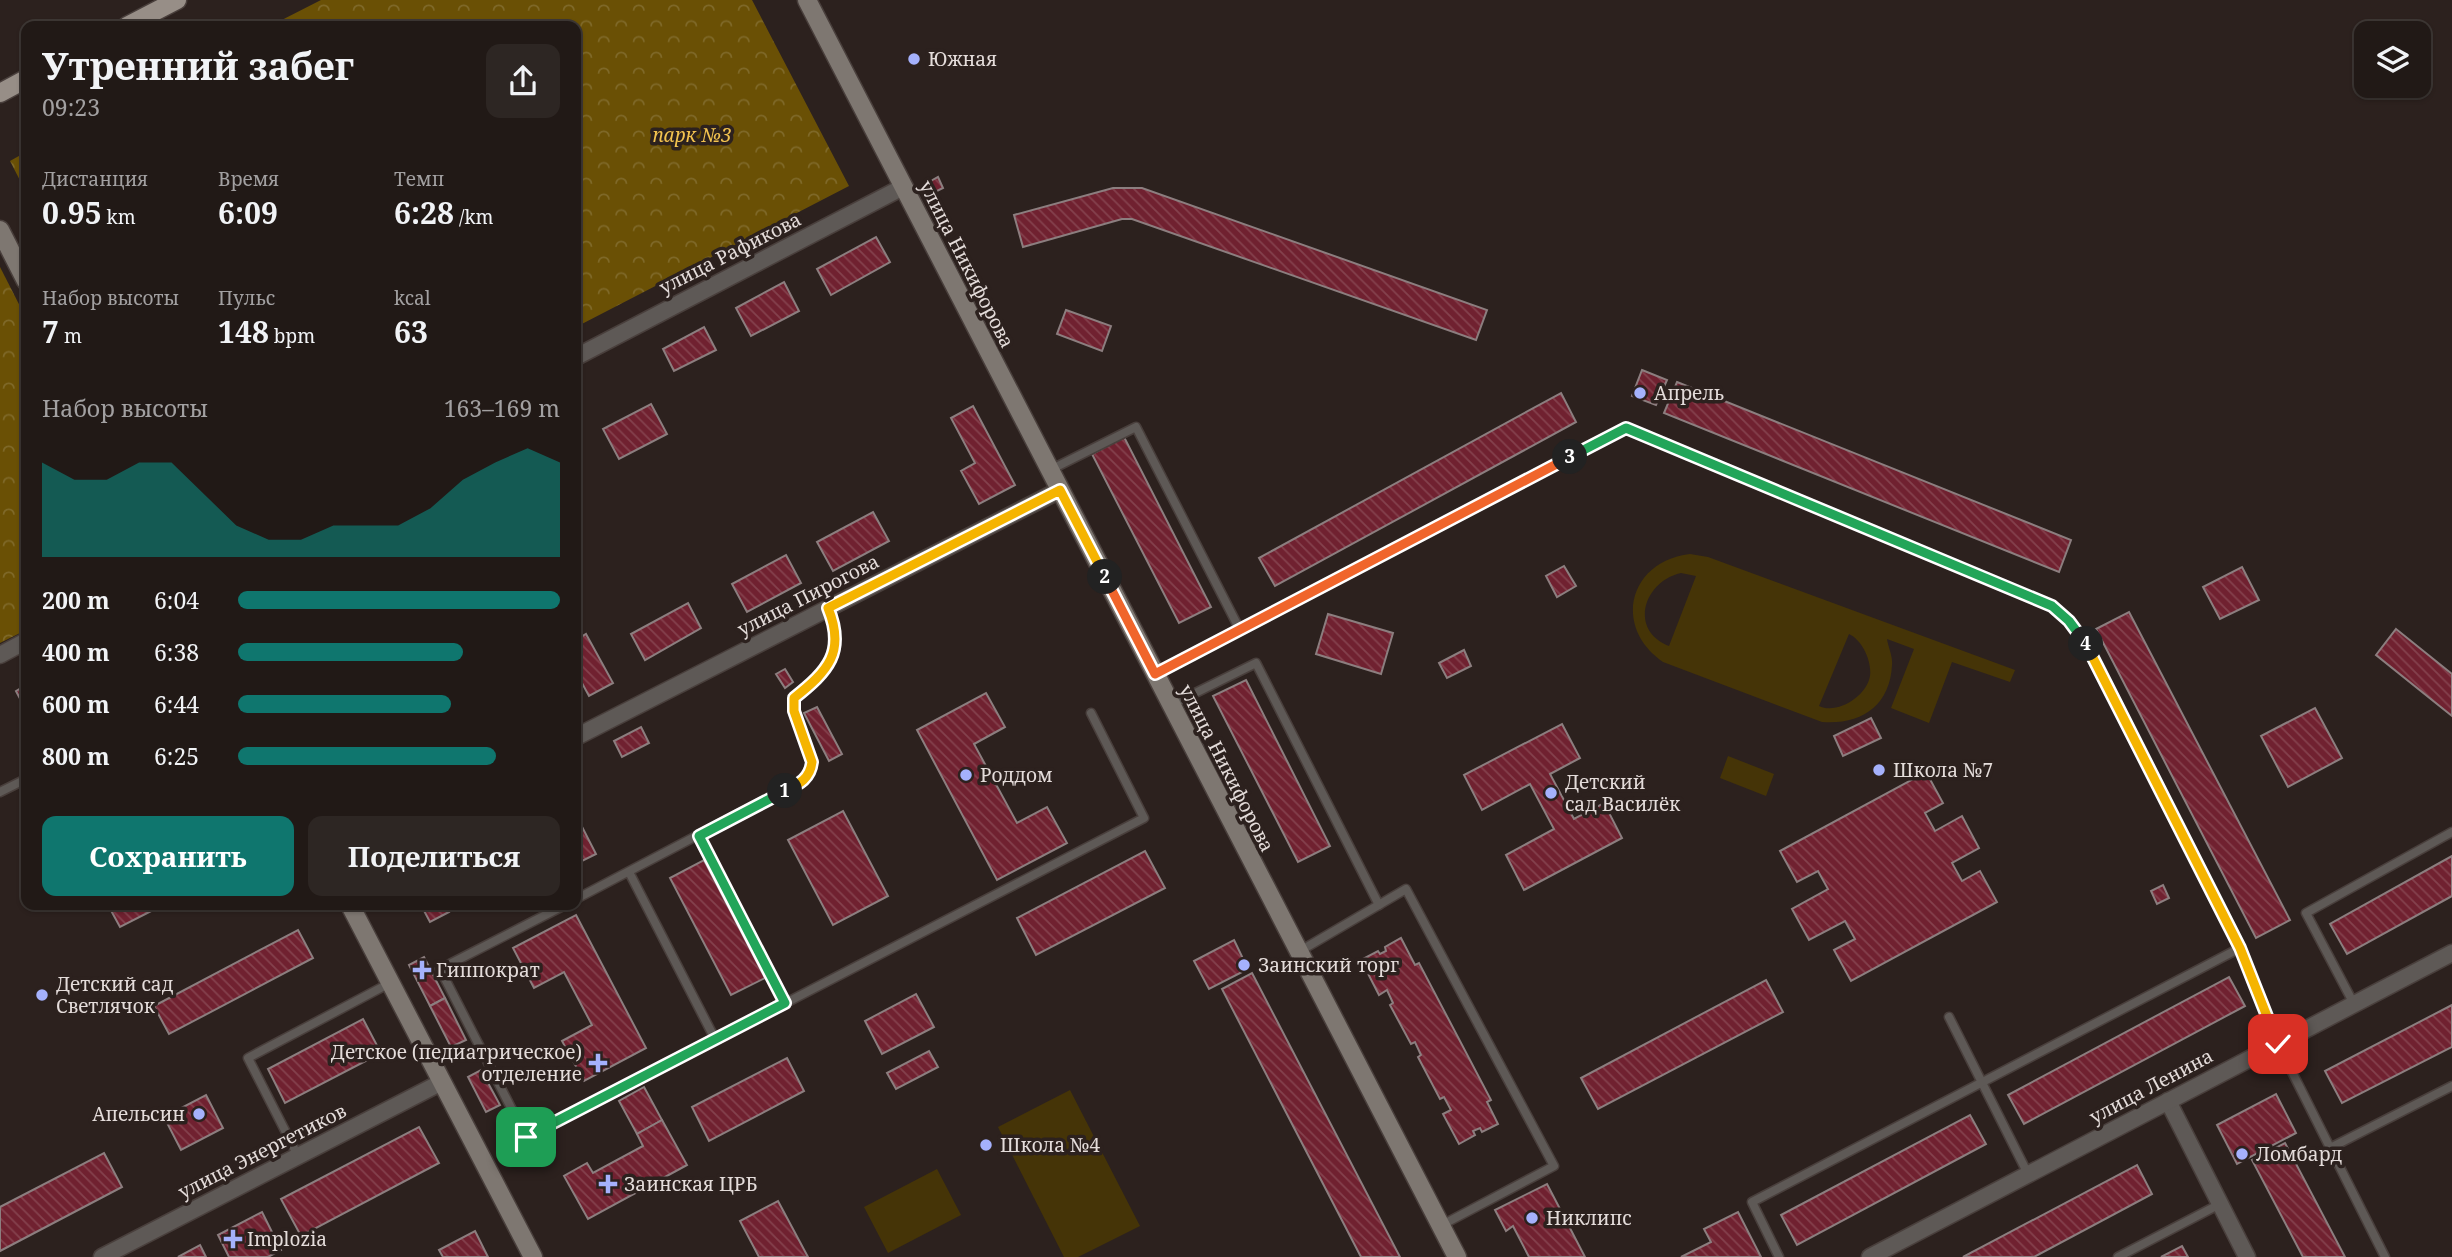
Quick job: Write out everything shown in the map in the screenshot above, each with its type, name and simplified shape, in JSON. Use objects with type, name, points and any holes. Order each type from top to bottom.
[{"type":"main road","points":[[137,21],[177,0]]},
{"type":"main road","name":"улица Никифорова","points":[[807,0],[1457,1257]]},
{"type":"main road","points":[[0,93],[21,82]]},
{"type":"main road","points":[[0,230],[21,271]]},
{"type":"main road","points":[[353,910],[533,1257]]},
{"type":"street","name":"улица Рафикова","points":[[581,354],[904,187]]},
{"type":"street","name":"улица Пирогова","points":[[581,734],[1060,490]]},
{"type":"street","points":[[0,655],[21,644]]},
{"type":"street","name":"улица Ленина","points":[[1870,1257],[2452,953]]},
{"type":"street","name":"улица Энергетиков","points":[[102,1257],[442,1082]]},
{"type":"street","points":[[2168,1101],[2247,1257]]},
{"type":"lane","points":[[1050,470],[1136,426],[1240,630]]},
{"type":"lane","points":[[1155,674],[1626,428],[2052,606],[2084,639],[2240,948],[2278,1044],[2385,1257]]},
{"type":"lane","points":[[581,896],[801,783],[808,776],[812,762],[794,711],[794,698],[826,670],[833,657],[835,627],[828,608]]},
{"type":"lane","points":[[1171,705],[1256,663],[1379,905]]},
{"type":"lane","points":[[555,910],[440,969],[526,1137],[1144,818],[1091,713]]},
{"type":"lane","points":[[0,793],[21,782]]},
{"type":"lane","points":[[2354,1004],[2306,913],[2452,832]]},
{"type":"lane","points":[[699,836],[785,1003]]},
{"type":"lane","points":[[629,872],[715,1039]]},
{"type":"lane","points":[[1299,952],[1406,889],[1553,1166],[1440,1226]]},
{"type":"lane","points":[[1779,1257],[1752,1202],[2240,948]]},
{"type":"lane","points":[[298,1156],[248,1058],[391,983]]},
{"type":"lane","points":[[1949,1017],[2028,1174]]},
{"type":"lane","points":[[2330,1148],[2452,1086]]},
{"type":"lane","points":[[2118,1257],[2220,1204]]},
{"type":"shaded area","points":[[1690,554],[1708,557],[2015,670],[2010,682],[1952,662],[1929,723],[1891,708],[1914,649],[1887,639],[1892,665],[1886,692],[1879,702],[1861,716],[1836,722],[1822,722],[1663,662],[1647,648],[1637,631],[1633,614],[1634,597],[1641,582],[1653,569],[1669,559]],"holes":[[[1681,573],[1696,576],[1669,646],[1656,639],[1648,629],[1646,606],[1650,595],[1658,586]],[[1849,634],[1862,646],[1868,658],[1868,683],[1857,697],[1842,706],[1819,706]]]},
{"type":"shaded area","points":[[1728,756],[1774,774],[1766,796],[1720,778]]},
{"type":"shaded area","points":[[1070,1090],[1140,1226],[1078,1257],[1064,1257],[998,1127]]},
{"type":"shaded area","points":[[937,1169],[961,1215],[888,1253],[864,1207]]},
{"type":"green space","name":"парк №3","points":[[321,0],[752,0],[849,186],[581,324],[581,21],[280,21]]},
{"type":"green space","points":[[21,155],[21,182],[10,161]]},
{"type":"green space","points":[[0,267],[21,308],[21,632],[0,643]]},
{"type":"building","points":[[938,177],[943,188],[935,192],[929,182]]},
{"type":"building","points":[[1113,188],[1142,188],[1487,310],[1476,340],[1132,219],[1122,219],[1023,247],[1014,215]]},
{"type":"building","points":[[876,237],[890,262],[831,295],[817,269]]},
{"type":"building","points":[[784,282],[799,311],[751,336],[736,308]]},
{"type":"building","points":[[1066,310],[1111,326],[1102,351],[1057,334]]},
{"type":"building","points":[[704,327],[716,350],[674,371],[663,349]]},
{"type":"building","points":[[1642,370],[1667,380],[1656,405],[1632,396]]},
{"type":"building","points":[[1677,382],[2071,540],[2059,572],[1664,413]]},
{"type":"building","points":[[1561,393],[1576,422],[1275,586],[1259,558]]},
{"type":"building","points":[[651,404],[667,434],[619,459],[603,429]]},
{"type":"building","points":[[973,406],[1015,485],[979,504],[961,471],[975,463],[951,418]]},
{"type":"building","points":[[1124,437],[1211,607],[1179,623],[1092,454]]},
{"type":"building","points":[[873,512],[889,541],[833,571],[817,542]]},
{"type":"building","points":[[786,555],[801,583],[747,612],[732,584]]},
{"type":"building","points":[[1564,566],[1576,586],[1557,597],[1546,576]]},
{"type":"building","points":[[2242,567],[2259,600],[2220,619],[2203,587]]},
{"type":"building","points":[[688,603],[701,628],[645,660],[631,634]]},
{"type":"building","points":[[2129,612],[2290,920],[2256,938],[2096,629]]},
{"type":"building","points":[[1328,614],[1393,633],[1381,674],[1316,654]]},
{"type":"building","points":[[2396,629],[2452,674],[2452,716],[2376,655]]},
{"type":"building","points":[[586,634],[613,683],[589,696],[581,681],[581,637]]},
{"type":"building","points":[[1464,650],[1471,666],[1447,678],[1439,663]]},
{"type":"building","points":[[785,669],[793,682],[785,688],[776,674]]},
{"type":"building","points":[[1246,680],[1330,846],[1298,862],[1213,696]]},
{"type":"building","points":[[21,688],[21,700],[16,691]]},
{"type":"building","name":"Роддом","points":[[986,693],[1005,727],[974,744],[1017,823],[1047,807],[1067,843],[997,880],[917,730]]},
{"type":"building","points":[[817,707],[842,754],[829,761],[804,713]]},
{"type":"building","points":[[2315,708],[2342,758],[2288,787],[2261,736]]},
{"type":"building","points":[[1871,718],[1881,738],[1843,756],[1834,736]]},
{"type":"building","points":[[1562,724],[1580,758],[1550,774],[1574,819],[1604,803],[1622,838],[1524,890],[1506,855],[1554,829],[1530,784],[1482,810],[1464,775]]},
{"type":"building","points":[[641,727],[649,743],[622,757],[614,741]]},
{"type":"building","points":[[1926,772],[1943,803],[1925,813],[1935,831],[1962,816],[1979,848],[1952,863],[1962,881],[1980,871],[1997,902],[1851,981],[1834,950],[1855,939],[1845,921],[1809,940],[1792,909],[1828,889],[1818,871],[1797,882],[1780,851]]},
{"type":"building","points":[[843,811],[888,896],[833,925],[788,840]]},
{"type":"building","points":[[581,825],[596,854],[581,862]]},
{"type":"building","points":[[1145,851],[1165,888],[1036,955],[1017,918]]},
{"type":"building","points":[[2452,856],[2452,896],[2347,954],[2330,924]]},
{"type":"building","points":[[704,860],[765,978],[731,995],[670,878]]},
{"type":"building","points":[[2163,885],[2169,898],[2157,904],[2151,891]]},
{"type":"building","points":[[111,910],[153,910],[120,927]]},
{"type":"building","points":[[424,910],[448,910],[449,912],[430,922]]},
{"type":"building","points":[[576,915],[646,1048],[584,1081],[562,1041],[592,1025],[564,972],[534,988],[513,948]]},
{"type":"building","points":[[298,930],[313,958],[169,1034],[154,1006]]},
{"type":"building","points":[[1401,938],[1415,965],[1419,963],[1491,1100],[1487,1102],[1498,1124],[1482,1132],[1480,1128],[1473,1131],[1475,1135],[1459,1144],[1443,1114],[1451,1110],[1444,1097],[1440,1099],[1418,1057],[1421,1055],[1415,1042],[1411,1044],[1390,1005],[1393,1003],[1387,990],[1379,995],[1361,960],[1378,951],[1380,954],[1386,951],[1385,947]]},
{"type":"building","points":[[1234,940],[1248,969],[1209,989],[1194,961]]},
{"type":"building","points":[[424,957],[445,998],[430,1006],[409,965]]},
{"type":"building","points":[[1252,973],[1400,1257],[1361,1257],[1222,989]]},
{"type":"building","points":[[2229,977],[2245,1006],[2024,1124],[2008,1095]]},
{"type":"building","points":[[1766,980],[1783,1012],[1598,1109],[1581,1078]]},
{"type":"building","points":[[916,994],[934,1027],[882,1054],[865,1021]]},
{"type":"building","points":[[445,998],[466,1040],[451,1047],[430,1006]]},
{"type":"building","points":[[2452,1005],[2452,1047],[2342,1103],[2325,1071]]},
{"type":"building","points":[[363,1019],[381,1053],[285,1103],[268,1069]]},
{"type":"building","points":[[929,1051],[938,1067],[896,1089],[887,1073]]},
{"type":"building","points":[[787,1058],[804,1091],[709,1141],[692,1107]]},
{"type":"building","points":[[481,1070],[500,1105],[486,1112],[468,1077]]},
{"type":"building","points":[[644,1087],[662,1120],[637,1134],[619,1101]]},
{"type":"building","points":[[2276,1094],[2296,1133],[2237,1164],[2217,1125]]},
{"type":"building","points":[[206,1095],[223,1128],[181,1150],[164,1117]]},
{"type":"building","points":[[1970,1115],[1986,1144],[1797,1245],[1781,1215]]},
{"type":"building","points":[[662,1120],[687,1165],[588,1219],[564,1176],[587,1163],[593,1173],[643,1146],[637,1134]]},
{"type":"building","points":[[419,1127],[439,1163],[301,1236],[281,1199]]},
{"type":"building","points":[[2285,1143],[2345,1257],[2303,1257],[2252,1160]]},
{"type":"building","points":[[104,1153],[122,1187],[0,1251],[0,1207]]},
{"type":"building","points":[[2137,1165],[2152,1194],[2034,1257],[1963,1257]]},
{"type":"building","name":"Никлипс","points":[[1547,1184],[1585,1257],[1529,1257],[1513,1226],[1506,1231],[1495,1210]]},
{"type":"building","points":[[778,1201],[808,1257],[759,1257],[740,1221]]},
{"type":"building","points":[[262,1212],[281,1250],[268,1257],[229,1257],[218,1235]]},
{"type":"building","points":[[1738,1212],[1761,1257],[1681,1257],[1711,1242],[1704,1229]]},
{"type":"building","points":[[475,1231],[488,1257],[443,1257],[439,1250]]},
{"type":"building","points":[[200,1245],[206,1257],[178,1257]]},
{"type":"building","points":[[2182,1246],[2188,1257],[2161,1257]]},
{"type":"place","name":"Южная","points":[[914,59]]},
{"type":"place","name":"Апрель","points":[[1640,393]]},
{"type":"place","name":"Школа №7","points":[[1879,770]]},
{"type":"place","name":"Роддом","points":[[966,775]]},
{"type":"place","name":"Детский сад Василёк","points":[[1551,793]]},
{"type":"place","name":"Заинский торг","points":[[1244,965]]},
{"type":"place","name":"Гиппократ","points":[[422,970]]},
{"type":"place","name":"Детский сад Светлячок","points":[[42,995]]},
{"type":"place","name":"Детское (педиатрическое) отделение","points":[[598,1063]]},
{"type":"place","name":"Апельсин","points":[[199,1114]]},
{"type":"place","name":"Школа №4","points":[[986,1145]]},
{"type":"place","name":"Ломбард","points":[[2242,1154]]},
{"type":"place","name":"Заинская ЦРБ","points":[[608,1184]]},
{"type":"place","name":"Никлипс","points":[[1532,1218]]},
{"type":"place","name":"Implozia","points":[[233,1239]]},
{"type":"route","points":[[526,1137],[785,1003],[699,836],[801,783],[808,776],[812,762],[794,711],[794,698],[826,670],[833,657],[835,627],[828,608],[1060,490],[1155,674],[1626,428],[2052,606],[2069,621],[2084,639],[2240,948],[2278,1044]]}]
